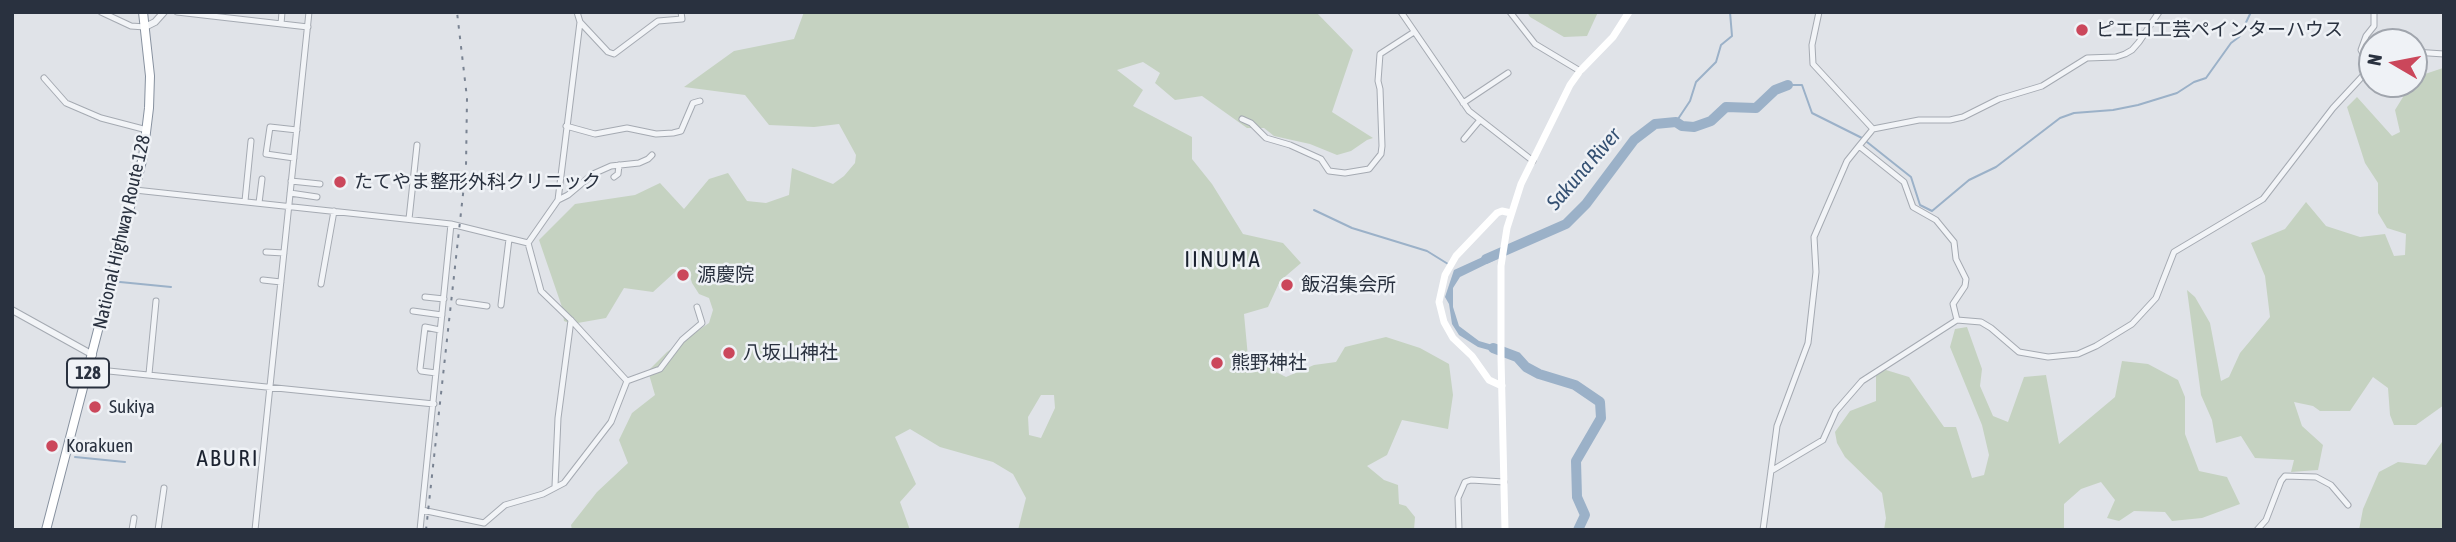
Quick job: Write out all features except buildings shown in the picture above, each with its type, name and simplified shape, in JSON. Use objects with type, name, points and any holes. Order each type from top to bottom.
[{"type":"highway","name":"National Highway Route 128","points":[[46,530],[135,190],[147,130],[150,76],[143,12]]},
{"type":"main road","points":[[1505,530],[1502,261],[1511,213],[1561,101],[1580,71],[1613,37],[1629,12]]},
{"type":"main road","points":[[1502,386],[1489,380],[1480,364],[1447,329],[1439,302],[1449,265],[1497,213],[1511,213]]},
{"type":"street","points":[[101,12],[131,26],[145,27],[155,22],[164,12]]},
{"type":"street","points":[[177,12],[308,27]]},
{"type":"street","points":[[281,24],[282,12]]},
{"type":"street","points":[[255,530],[309,12]]},
{"type":"street","points":[[558,200],[580,22],[577,12]]},
{"type":"street","points":[[580,22],[608,52],[614,54],[658,21],[682,19],[681,12]]},
{"type":"street","points":[[1401,12],[1469,111],[1532,161]]},
{"type":"street","points":[[1510,12],[1535,44],[1580,71]]},
{"type":"street","points":[[1819,12],[1812,44],[1813,64],[1871,132]]},
{"type":"street","points":[[1763,530],[1777,426],[1808,343],[1814,292],[1816,232],[1847,161],[1871,132],[1919,120],[1950,121],[1999,99],[2042,86],[2087,58],[2125,54],[2139,42],[2159,12]]},
{"type":"street","points":[[1242,119],[1251,123],[1266,138],[1321,159],[1329,171],[1345,173],[1368,169],[1381,154],[1382,146],[1378,81],[1380,54],[1414,32]]},
{"type":"street","points":[[1463,103],[1508,73]]},
{"type":"street","points":[[44,78],[66,103],[101,118],[147,130]]},
{"type":"street","points":[[1771,471],[1823,440],[1836,411],[1862,381],[1957,320],[1987,324],[2014,348],[2036,356],[2064,357],[2096,346],[2132,324],[2151,305],[2175,252],[2263,200],[2333,108],[2358,81]]},
{"type":"street","points":[[566,126],[595,134],[627,128],[656,134],[673,133],[681,131],[693,103],[700,101]]},
{"type":"street","points":[[1464,139],[1480,120]]},
{"type":"street","points":[[294,158],[266,154],[270,127],[297,130]]},
{"type":"street","points":[[245,201],[251,141]]},
{"type":"street","points":[[1860,144],[1904,182],[1913,207],[1937,220],[1954,242],[1956,259],[1966,279],[1965,286],[1953,304],[1957,320]]},
{"type":"street","points":[[409,219],[417,145]]},
{"type":"street","points":[[528,243],[558,200],[593,174],[619,165],[639,163],[652,155]]},
{"type":"street","points":[[614,177],[618,174],[619,165]]},
{"type":"street","points":[[259,203],[262,179]]},
{"type":"street","points":[[291,181],[320,184]]},
{"type":"street","points":[[135,190],[451,224],[528,243]]},
{"type":"street","points":[[290,193],[317,197]]},
{"type":"street","points":[[321,284],[334,211]]},
{"type":"street","points":[[420,530],[451,224]]},
{"type":"street","points":[[501,305],[509,239]]},
{"type":"street","points":[[528,243],[541,291],[627,381]]},
{"type":"street","points":[[266,252],[284,253]]},
{"type":"street","points":[[263,280],[281,282]]},
{"type":"street","points":[[425,297],[444,299]]},
{"type":"street","points":[[149,374],[156,301]]},
{"type":"street","points":[[459,302],[487,306]]},
{"type":"street","points":[[422,510],[484,523],[505,505],[543,494],[564,483],[611,422],[627,381],[660,369],[682,340],[702,323],[697,307]]},
{"type":"street","points":[[12,310],[93,355]]},
{"type":"street","points":[[413,311],[442,315]]},
{"type":"street","points":[[555,486],[558,418],[571,320]]},
{"type":"street","points":[[436,373],[420,369],[425,327],[440,330]]},
{"type":"street","points":[[89,369],[433,404]]},
{"type":"street","points":[[2257,530],[2266,520],[2281,481],[2286,476],[2316,477],[2331,485],[2348,505]]},
{"type":"street","points":[[1459,530],[1458,498],[1465,482],[1504,482]]},
{"type":"street","points":[[158,530],[164,488]]},
{"type":"street","points":[[132,530],[134,518]]},
{"type":"green space","points":[[804,12],[1316,12],[1353,50],[1332,112],[1373,138],[1351,151],[1337,155],[1310,144],[1274,136],[1264,128],[1247,128],[1202,96],[1175,100],[1155,83],[1160,73],[1143,62],[1117,70],[1143,90],[1133,106],[1192,137],[1192,159],[1212,184],[1243,234],[1283,243],[1301,263],[1280,281],[1268,307],[1244,314],[1248,357],[1261,363],[1268,360],[1276,372],[1286,377],[1314,365],[1336,362],[1345,347],[1386,337],[1420,348],[1449,364],[1453,395],[1448,429],[1402,420],[1387,455],[1367,466],[1384,480],[1398,485],[1399,504],[1406,506],[1415,517],[1414,530],[1018,530],[1026,498],[1013,474],[993,462],[940,447],[910,429],[895,437],[916,484],[900,502],[910,530],[572,530],[571,525],[597,492],[628,463],[619,440],[632,413],[655,395],[648,371],[667,352],[709,323],[713,310],[709,298],[699,294],[692,283],[687,267],[675,272],[653,292],[624,288],[606,318],[572,324],[564,321],[562,307],[539,240],[575,204],[635,195],[660,183],[684,209],[709,179],[728,173],[747,201],[766,203],[789,195],[792,168],[833,184],[844,176],[855,163],[856,155],[839,124],[814,127],[769,125],[745,95],[684,87],[734,51],[794,39]],"holes":[[[1041,395],[1054,395],[1055,408],[1041,438],[1029,435],[1028,417]]]},
{"type":"green space","points":[[1527,12],[1598,12],[1587,36],[1564,37],[1530,17]]},
{"type":"green space","points":[[2443,68],[2444,405],[2416,425],[2394,425],[2390,415],[2388,388],[2373,377],[2350,411],[2320,411],[2313,406],[2294,402],[2302,426],[2323,445],[2318,470],[2291,472],[2294,460],[2255,458],[2241,436],[2216,443],[2212,420],[2201,395],[2187,290],[2195,297],[2210,323],[2221,381],[2229,377],[2240,353],[2270,317],[2265,276],[2251,243],[2285,229],[2306,202],[2326,226],[2360,237],[2385,234],[2394,256],[2405,255],[2406,234],[2387,228],[2378,213],[2378,183],[2365,163],[2347,107],[2357,97],[2392,136],[2400,132],[2395,110],[2402,98],[2428,98],[2428,73]]},
{"type":"green space","points":[[1967,327],[1982,369],[1980,386],[1993,416],[2008,422],[2024,377],[2046,375],[2059,444],[2115,397],[2122,361],[2148,364],[2178,380],[2185,397],[2185,434],[2199,471],[2227,477],[2240,504],[2202,518],[2172,521],[2165,512],[2134,511],[2119,521],[2107,518],[2115,500],[2101,482],[2081,489],[2064,504],[2064,528],[2067,530],[1884,530],[1886,518],[1882,493],[1845,457],[1837,443],[1835,432],[1850,411],[1876,401],[1876,372],[1886,370],[1909,377],[1944,427],[1956,427],[1972,478],[1984,475],[1989,455],[1982,425],[1950,347],[1955,329]]},
{"type":"green space","points":[[2444,439],[2444,530],[2359,530],[2363,509],[2379,472],[2398,462],[2426,465]]},
{"type":"water","points":[[1498,250],[1497,259],[1460,277],[1453,288],[1453,307],[1459,326],[1479,341],[1496,346],[1496,352],[1478,347],[1459,335],[1452,324],[1449,304],[1445,297],[1454,270]]},
{"type":"waterway","points":[[1676,122],[1690,101],[1696,82],[1716,62],[1721,45],[1732,36],[1730,12]]},
{"type":"waterway","name":"Sakuna River","points":[[1867,142],[1911,177],[1920,205],[1932,211],[1969,180],[1996,167],[2060,118],[2074,113],[2138,105],[2177,93],[2206,78],[2231,43],[2239,37],[2251,12]]},
{"type":"waterway","name":"Sakuna River","points":[[2353,12],[2362,12]]},
{"type":"waterway","name":"Sakuna River","points":[[1788,85],[1802,85],[1812,113],[1862,138]]},
{"type":"waterway","name":"Sakuna River","points":[[1486,259],[1566,224],[1586,204],[1634,140],[1655,124],[1676,122],[1682,126],[1694,127],[1711,121],[1726,107],[1756,108],[1775,90],[1788,85]]},
{"type":"waterway","points":[[1314,210],[1352,228],[1427,251],[1448,264]]},
{"type":"waterway","points":[[120,282],[171,287]]},
{"type":"waterway","name":"Sakuna River","points":[[1493,348],[1517,357],[1526,367],[1539,374],[1575,385],[1600,402],[1601,418],[1576,461],[1577,497],[1585,515],[1578,530]]},
{"type":"waterway","points":[[75,457],[125,462]]},
{"type":"railway","points":[[426,530],[466,167],[467,98],[457,12]]},
{"type":"place","name":"ピエロ工芸ペインターハウス","points":[[2082,30]]},
{"type":"place","name":"たてやま整形外科クリニック","points":[[340,182]]},
{"type":"place","name":"源慶院","points":[[683,275]]},
{"type":"place","name":"飯沼集会所","points":[[1287,285]]},
{"type":"place","name":"八坂山神社","points":[[729,353]]},
{"type":"place","name":"熊野神社","points":[[1217,363]]},
{"type":"place","name":"Sukiya","points":[[95,407]]},
{"type":"place","name":"Korakuen","points":[[52,446]]},
{"type":"district","name":"IINUMA","points":[[1223,260]]},
{"type":"district","name":"ABURI","points":[[228,459]]}]
